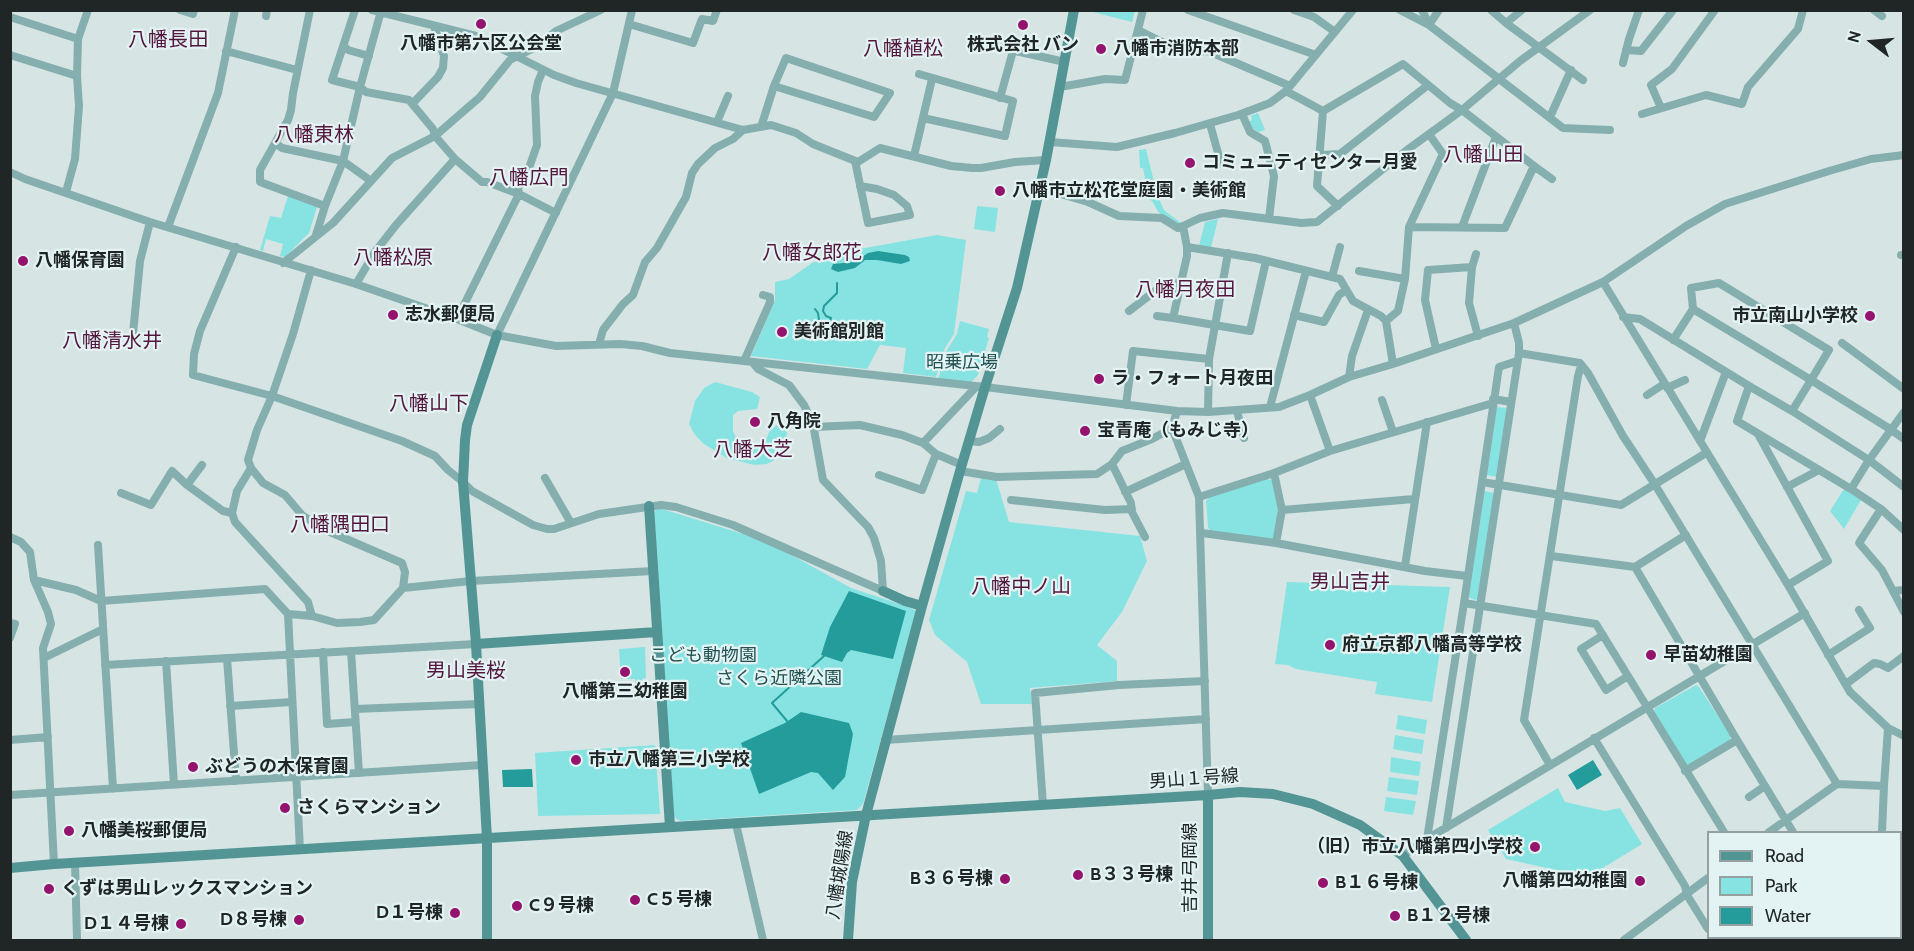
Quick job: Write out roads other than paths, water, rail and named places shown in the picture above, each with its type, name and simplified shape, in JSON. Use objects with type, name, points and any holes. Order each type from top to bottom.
[{"type":"street","points":[[66,192],[75,159],[79,106],[78,39],[88,10]]},
{"type":"street","points":[[180,10],[194,14],[194,10]]},
{"type":"street","points":[[168,227],[218,93],[235,10]]},
{"type":"street","points":[[310,10],[291,110],[288,120],[260,170],[260,182],[325,206]]},
{"type":"street","points":[[355,10],[332,80],[360,87],[366,92],[409,100],[455,159],[482,182],[519,194],[556,213]]},
{"type":"street","points":[[372,10],[476,36],[543,70],[576,83],[743,130],[771,126],[796,133],[813,144],[858,162],[880,148],[951,166],[981,168],[1015,162],[1047,160]]},
{"type":"street","points":[[487,940],[487,839],[476,644],[463,482],[467,425],[496,335],[613,93],[632,10]]},
{"type":"street","points":[[629,24],[693,43],[702,19],[713,21],[717,10]]},
{"type":"street","name":"八幡城陽線","points":[[848,940],[852,882],[866,815],[969,441],[981,387],[1017,288],[1047,160],[1074,10]]},
{"type":"street","points":[[1060,87],[1105,79],[1125,80],[1143,10]]},
{"type":"street","points":[[1188,10],[1316,55]]},
{"type":"street","points":[[1294,10],[1314,17],[1335,32]]},
{"type":"street","points":[[1050,142],[1117,147],[1242,114],[1270,103],[1288,88],[1353,10]]},
{"type":"street","points":[[1400,10],[1429,25],[1563,128],[1610,130]]},
{"type":"street","points":[[1422,10],[1429,25]]},
{"type":"street","points":[[1429,25],[1439,10]]},
{"type":"street","points":[[1491,10],[1583,80]]},
{"type":"street","points":[[1506,23],[1522,10]]},
{"type":"street","points":[[1040,188],[1088,202],[1119,216],[1162,218],[1178,228],[1200,218],[1223,213],[1300,223],[1317,222],[1462,110],[1520,61],[1590,10]]},
{"type":"street","points":[[1623,63],[1639,10]]},
{"type":"street","points":[[1626,50],[1641,51],[1673,10]]},
{"type":"street","points":[[1661,108],[1651,84],[1672,69],[1715,10]]},
{"type":"street","points":[[1642,114],[1706,94],[1742,104],[1748,87],[1798,29],[1803,10]]},
{"type":"street","points":[[1874,10],[1882,16]]},
{"type":"street","points":[[283,263],[333,223],[393,158],[435,136],[480,98],[510,60],[536,47],[556,31],[596,11]]},
{"type":"street","points":[[316,237],[325,206],[343,161],[360,87],[381,12]]},
{"type":"street","points":[[10,17],[78,39]]},
{"type":"street","points":[[413,103],[438,77],[443,68],[444,56],[434,26]]},
{"type":"street","points":[[1138,30],[1184,53],[1208,51],[1288,88],[1323,111]]},
{"type":"street","points":[[344,46],[348,50],[369,56]]},
{"type":"street","points":[[993,46],[1065,62]]},
{"type":"street","points":[[226,51],[297,70]]},
{"type":"street","points":[[1000,98],[1013,51]]},
{"type":"street","points":[[10,55],[77,76]]},
{"type":"street","points":[[761,127],[774,86],[786,58],[890,93],[874,117],[774,86]]},
{"type":"street","points":[[1323,111],[1403,64],[1552,179]]},
{"type":"street","points":[[457,319],[519,194],[518,188],[537,145],[535,96],[543,70]]},
{"type":"street","points":[[1550,117],[1571,70]]},
{"type":"street","points":[[919,74],[932,80],[1013,101],[1005,136],[923,118]]},
{"type":"street","points":[[914,156],[932,80]]},
{"type":"street","points":[[1320,155],[1340,154],[1428,85]]},
{"type":"street","points":[[717,122],[728,96]]},
{"type":"street","points":[[1323,111],[1317,186],[1338,206]]},
{"type":"street","points":[[1242,114],[1250,132],[1265,141],[1274,176],[1269,219]]},
{"type":"street","points":[[1210,123],[1221,164]]},
{"type":"street","points":[[598,345],[603,330],[633,295],[645,262],[657,249],[686,197],[692,173],[698,164],[715,148],[733,139],[743,130]]},
{"type":"street","points":[[1386,321],[1398,311],[1405,279],[1409,227],[1443,154],[1429,134]]},
{"type":"street","points":[[1462,228],[1496,136]]},
{"type":"street","points":[[275,143],[282,148],[343,161],[371,181]]},
{"type":"street","points":[[10,172],[150,222],[356,284],[496,335],[556,346],[642,346],[670,353],[1177,411],[1208,412],[1280,407],[1349,377],[1514,323],[1603,282],[1686,226],[1725,204],[1871,159],[1904,155]]},
{"type":"street","points":[[356,284],[375,252],[396,225],[455,159]]},
{"type":"street","points":[[855,160],[860,186],[868,223],[910,215],[907,206],[894,195],[860,186]]},
{"type":"street","points":[[1409,227],[1505,228],[1534,166]]},
{"type":"street","points":[[132,344],[140,261],[150,222]]},
{"type":"street","points":[[1173,318],[1187,256],[1183,226]]},
{"type":"street","points":[[236,247],[200,331],[194,354],[193,375],[272,396],[402,441],[435,456],[472,491],[534,525],[554,529],[599,514],[661,505],[676,507],[733,525],[905,601],[922,606]]},
{"type":"street","points":[[1187,247],[1228,253],[1340,279],[1353,302],[1381,316],[1386,321],[1393,364]]},
{"type":"street","points":[[1332,277],[1340,247]]},
{"type":"street","points":[[1208,412],[1209,359],[1228,253]]},
{"type":"street","points":[[1476,254],[1472,267],[1469,303],[1478,336]]},
{"type":"street","points":[[1157,316],[1250,331],[1266,261]]},
{"type":"street","points":[[1436,349],[1425,300],[1428,270],[1472,267]]},
{"type":"street","points":[[288,614],[312,616],[337,623],[374,620],[403,588],[405,572],[402,563],[323,528],[302,515],[285,495],[263,483],[250,468],[248,460],[257,430],[272,396],[293,334],[311,270]]},
{"type":"street","points":[[1270,407],[1306,271]]},
{"type":"street","points":[[1359,271],[1405,279]]},
{"type":"street","points":[[1603,282],[1788,585],[1850,692],[1888,728],[1904,736]]},
{"type":"street","points":[[1129,310],[1162,285],[1181,283]]},
{"type":"street","points":[[1673,340],[1693,309],[1691,288],[1719,283],[1829,350],[1792,411]]},
{"type":"street","points":[[1294,315],[1324,321],[1339,296],[1346,290]]},
{"type":"street","points":[[748,361],[771,302],[770,297],[763,295]]},
{"type":"street","points":[[1693,309],[1904,439]]},
{"type":"street","points":[[1349,377],[1352,356],[1368,310]]},
{"type":"street","points":[[1623,316],[1640,319],[1792,411],[1869,460],[1904,487]]},
{"type":"street","points":[[1446,828],[1518,357],[1519,343],[1514,323]]},
{"type":"street","points":[[1842,343],[1904,389]]},
{"type":"street","points":[[1126,405],[1133,351],[1209,359]]},
{"type":"street","points":[[1427,839],[1499,367],[1518,357],[1580,363],[1588,373],[1623,436],[1686,535],[1837,784]]},
{"type":"street","points":[[748,361],[758,369],[789,385],[804,405],[813,427],[823,480],[868,527],[874,538],[881,561],[883,591]]},
{"type":"street","points":[[1550,765],[1524,720],[1581,366]]},
{"type":"street","points":[[1700,441],[1726,372]]},
{"type":"street","points":[[1647,395],[1685,380]]},
{"type":"street","points":[[1749,386],[1737,421],[1851,489],[1881,509],[1904,530]]},
{"type":"street","points":[[923,443],[981,387]]},
{"type":"street","points":[[1310,395],[1330,451]]},
{"type":"street","points":[[1382,400],[1393,432]]},
{"type":"street","points":[[1199,497],[1274,473],[1330,451],[1493,401],[1510,402]]},
{"type":"street","points":[[1177,411],[1172,428],[1199,497],[1202,533],[1208,795]]},
{"type":"street","points":[[1237,411],[1244,438]]},
{"type":"street","points":[[1851,489],[1904,411]]},
{"type":"street","points":[[1405,566],[1427,422]]},
{"type":"street","points":[[813,427],[860,425],[902,435],[923,443],[936,454],[961,468],[997,477],[1097,474],[1112,464],[1122,451],[1172,428]]},
{"type":"street","points":[[969,441],[979,442],[1000,429]]},
{"type":"street","points":[[1757,433],[1828,561],[1788,585]]},
{"type":"street","points":[[1482,482],[1621,505],[1706,453]]},
{"type":"street","points":[[879,476],[922,490],[936,454]]},
{"type":"street","points":[[1112,464],[1145,537]]},
{"type":"street","points":[[1125,492],[1186,464]]},
{"type":"street","points":[[187,485],[202,465]]},
{"type":"street","points":[[250,468],[237,491],[232,513],[235,522],[308,602],[312,616]]},
{"type":"street","points":[[1787,487],[1819,470]]},
{"type":"street","points":[[121,493],[151,506],[172,471],[223,511],[232,513]]},
{"type":"street","points":[[1274,473],[1282,510],[1276,543]]},
{"type":"street","points":[[545,478],[571,523]]},
{"type":"street","points":[[1282,510],[1414,499]]},
{"type":"street","points":[[1011,500],[1105,510],[1132,509]]},
{"type":"street","points":[[649,507],[670,827]]},
{"type":"street","points":[[1881,509],[1859,543],[1882,570],[1904,612]]},
{"type":"street","points":[[1202,533],[1276,543],[1467,576]]},
{"type":"street","points":[[1551,556],[1635,567],[1686,535]]},
{"type":"street","points":[[10,537],[21,542],[30,552],[34,580],[51,624],[43,648],[54,864]]},
{"type":"street","points":[[98,545],[112,789]]},
{"type":"street","points":[[1635,567],[1792,831]]},
{"type":"street","points":[[403,588],[471,581],[653,571]]},
{"type":"street","points":[[34,580],[76,590],[101,602],[265,589],[288,614],[300,850]]},
{"type":"street","points":[[1893,591],[1904,590]]},
{"type":"street","points":[[1464,603],[1596,624],[1723,831]]},
{"type":"street","points":[[1828,654],[1870,628],[1859,610]]},
{"type":"street","points":[[1403,856],[1427,839],[1804,613]]},
{"type":"street","points":[[10,622],[15,624],[10,638]]},
{"type":"street","points":[[44,658],[104,629]]},
{"type":"street","points":[[105,665],[657,632]]},
{"type":"street","points":[[1603,635],[1581,649],[1591,666],[1606,690],[1628,676]]},
{"type":"street","points":[[351,651],[358,773]]},
{"type":"street","points":[[323,652],[327,724],[356,723]]},
{"type":"street","points":[[1846,684],[1874,663],[1888,668],[1904,656]]},
{"type":"street","points":[[227,658],[236,781]]},
{"type":"street","points":[[166,661],[174,785]]},
{"type":"street","points":[[1043,805],[1035,693],[1205,681]]},
{"type":"street","points":[[230,706],[292,702]]},
{"type":"street","points":[[355,709],[479,704]]},
{"type":"street","points":[[885,740],[1206,719]]},
{"type":"street","points":[[1446,722],[1461,725]]},
{"type":"street","points":[[1882,831],[1888,728]]},
{"type":"street","points":[[10,740],[48,737]]},
{"type":"street","points":[[1594,738],[1685,886],[1687,895],[1707,927]]},
{"type":"street","points":[[1685,771],[1737,740]]},
{"type":"street","points":[[10,795],[482,765]]},
{"type":"street","points":[[1771,831],[1837,784],[1884,786]]},
{"type":"street","points":[[1749,797],[1766,786]]},
{"type":"street","name":"男山１号線","points":[[10,868],[1240,792],[1272,794],[1313,804],[1360,825],[1403,856],[1466,940]]},
{"type":"street","name":"吉井弓岡線","points":[[1208,795],[1208,940]]},
{"type":"street","points":[[736,824],[763,940]]},
{"type":"street","points":[[75,863],[77,940]]},
{"type":"street","points":[[1624,940],[1707,879]]},
{"type":"water","points":[[878,251],[905,255],[910,261],[901,264],[865,260],[855,268],[838,272],[831,269],[833,264],[854,262],[868,253]]},
{"type":"water","points":[[849,591],[906,611],[893,659],[851,650],[842,662],[821,655],[830,627]]},
{"type":"water","points":[[801,712],[849,723],[853,734],[845,777],[833,790],[818,773],[811,772],[759,794],[741,743],[785,723]]},
{"type":"water","points":[[1593,760],[1602,775],[1577,790],[1568,775]]},
{"type":"water","points":[[532,769],[533,787],[503,787],[502,770]]},
{"type":"waterway","points":[[837,283],[837,293],[824,306],[823,311],[831,318],[829,326],[846,329]]},
{"type":"waterway","points":[[813,327],[819,320],[815,309]]},
{"type":"waterway","points":[[787,721],[772,703],[824,656]]},
{"type":"place","name":"八幡市第六区公会堂","points":[[481,24]]},
{"type":"place","name":"株式会社 バン","points":[[1023,25]]},
{"type":"place","name":"八幡市消防本部","points":[[1101,49]]},
{"type":"place","name":"コミュニティセンター月愛","points":[[1190,163]]},
{"type":"place","name":"八幡市立松花堂庭園・美術館","points":[[1000,191]]},
{"type":"place","name":"八幡保育園","points":[[23,261]]},
{"type":"place","name":"志水郵便局","points":[[393,315]]},
{"type":"place","name":"市立南山小学校","points":[[1870,316]]},
{"type":"place","name":"美術館別館","points":[[782,332]]},
{"type":"place","name":"ラ・フォート月夜田","points":[[1099,379]]},
{"type":"place","name":"八角院","points":[[755,422]]},
{"type":"place","name":"宝青庵（もみじ寺）","points":[[1085,431]]},
{"type":"place","name":"府立京都八幡高等学校","points":[[1330,645]]},
{"type":"place","name":"早苗幼稚園","points":[[1651,655]]},
{"type":"place","name":"八幡第三幼稚園","points":[[625,672]]},
{"type":"place","name":"市立八幡第三小学校","points":[[576,760]]},
{"type":"place","name":"ぶどうの木保育園","points":[[193,767]]},
{"type":"place","name":"さくらマンション","points":[[285,808]]},
{"type":"place","name":"八幡美桜郵便局","points":[[69,831]]},
{"type":"place","name":"（旧）市立八幡第四小学校","points":[[1535,847]]},
{"type":"place","name":"B３３号棟","points":[[1078,875]]},
{"type":"place","name":"B３６号棟","points":[[1005,879]]},
{"type":"place","name":"八幡第四幼稚園","points":[[1640,881]]},
{"type":"place","name":"B１６号棟","points":[[1323,883]]},
{"type":"place","name":"くずは男山レックスマンション","points":[[49,889]]},
{"type":"place","name":"C５号棟","points":[[635,900]]},
{"type":"place","name":"C９号棟","points":[[517,906]]},
{"type":"place","name":"D１号棟","points":[[455,913]]},
{"type":"place","name":"B１２号棟","points":[[1395,916]]},
{"type":"place","name":"D８号棟","points":[[299,920]]},
{"type":"place","name":"D１４号棟","points":[[181,924]]},
{"type":"district","name":"八幡長田","points":[[168,40]]},
{"type":"district","name":"八幡植松","points":[[903,49]]},
{"type":"district","name":"八幡東林","points":[[314,135]]},
{"type":"district","name":"八幡山田","points":[[1483,155]]},
{"type":"district","name":"八幡広門","points":[[529,178]]},
{"type":"district","name":"八幡女郎花","points":[[812,253]]},
{"type":"district","name":"八幡松原","points":[[393,258]]},
{"type":"district","name":"八幡月夜田","points":[[1185,290]]},
{"type":"district","name":"八幡清水井","points":[[112,341]]},
{"type":"district","name":"八幡山下","points":[[429,404]]},
{"type":"district","name":"八幡大芝","points":[[753,450]]},
{"type":"district","name":"八幡隅田口","points":[[340,525]]},
{"type":"district","name":"男山吉井","points":[[1350,582]]},
{"type":"district","name":"八幡中ノ山","points":[[1021,587]]},
{"type":"district","name":"男山美桜","points":[[466,671]]},
{"type":"park label","name":"昭乗広場","points":[[962,363]]},
{"type":"park label","name":"こども動物園","points":[[703,656]]},
{"type":"park label","name":"さくら近隣公園","points":[[779,679]]}]
